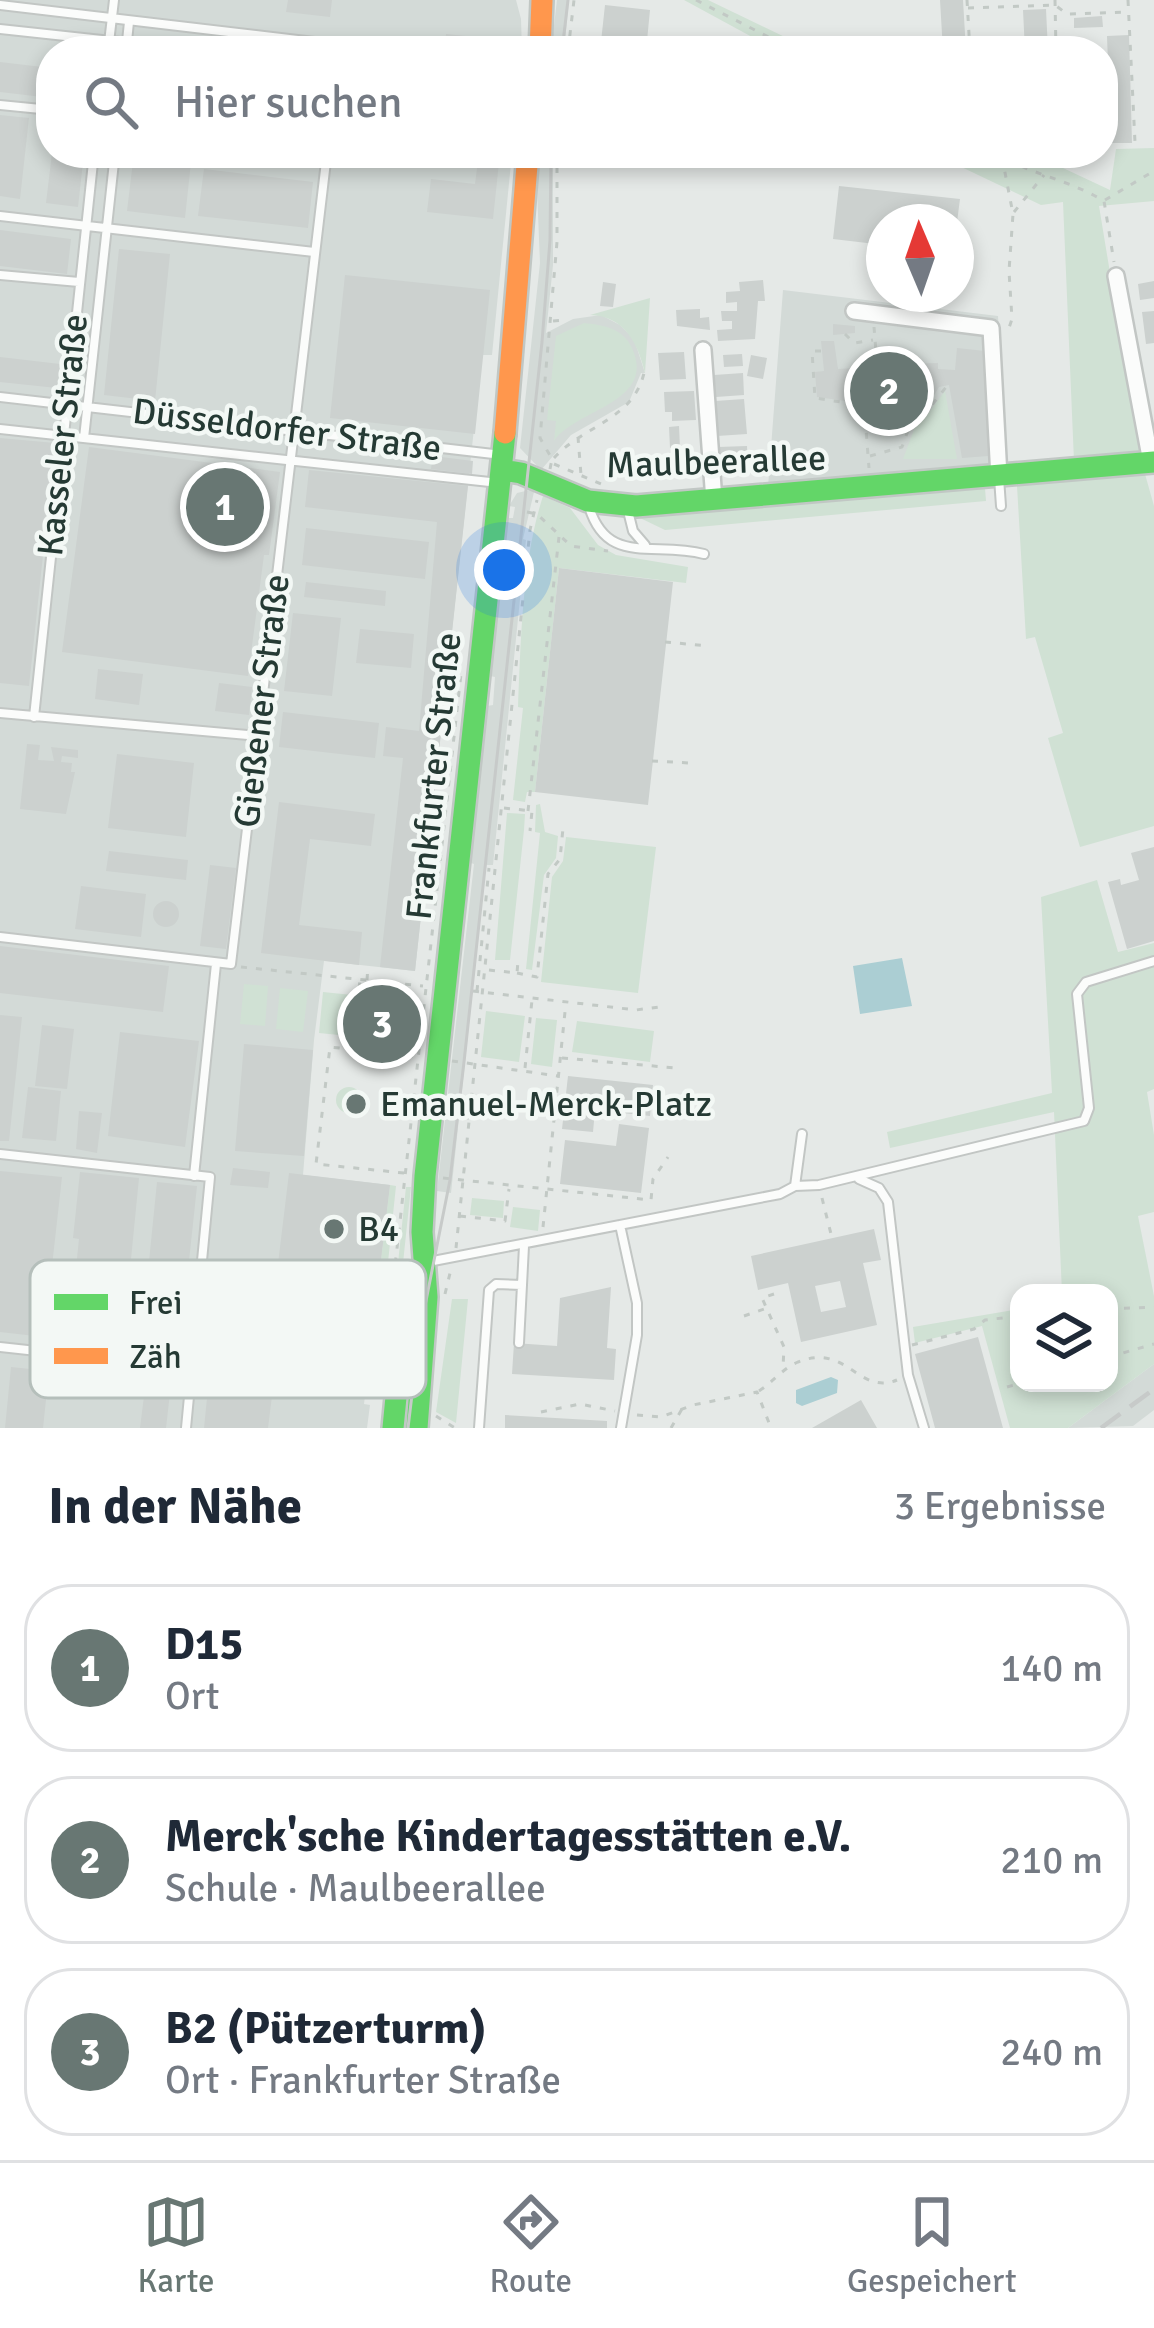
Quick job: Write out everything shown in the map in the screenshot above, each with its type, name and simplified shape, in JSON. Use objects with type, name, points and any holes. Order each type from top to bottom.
[{"type":"main road","points":[[541,36],[542,0]]},
{"type":"main road","name":"Frankfurter Straße","points":[[423,1260],[424,1176],[502,470],[527,168]]},
{"type":"main road","name":"Maulbeerallee","points":[[502,470],[521,473],[588,501],[627,505],[1153,466]]},
{"type":"main road","name":"Frankfurter Straße","points":[[426,1288],[426,1338]]},
{"type":"main road","name":"Frankfurter Straße","points":[[393,1428],[396,1398]]},
{"type":"street","points":[[1116,276],[1153,466]]},
{"type":"street","points":[[854,311],[991,328],[999,476]]},
{"type":"street","points":[[704,350],[713,501]]},
{"type":"lane","points":[[110,36],[113,0]]},
{"type":"lane","points":[[0,5],[242,36]]},
{"type":"lane","points":[[127,36],[129,22]]},
{"type":"lane","points":[[0,29],[44,36]]},
{"type":"lane","points":[[0,105],[36,109]]},
{"type":"lane","name":"Kasseler Straße","points":[[34,717],[92,168]]},
{"type":"lane","points":[[83,438],[114,168]]},
{"type":"lane","name":"Gießener Straße","points":[[215,964],[231,964],[325,168]]},
{"type":"lane","points":[[0,216],[315,252]]},
{"type":"lane","points":[[0,275],[79,282]]},
{"type":"lane","name":"Düsseldorfer Straße","points":[[0,397],[293,431],[502,470]]},
{"type":"lane","name":"Düsseldorfer Straße","points":[[0,429],[289,460],[502,470]]},
{"type":"lane","points":[[999,476],[1001,506]]},
{"type":"lane","points":[[588,501],[594,525],[616,545],[704,554]]},
{"type":"lane","points":[[627,505],[633,531],[646,546]]},
{"type":"lane","points":[[0,713],[258,736]]},
{"type":"lane","points":[[0,937],[215,964],[194,1176]]},
{"type":"lane","points":[[426,1262],[780,1194],[795,1186],[819,1185],[1084,1121],[1089,1108],[1077,994],[1086,982],[1154,962]]},
{"type":"lane","points":[[795,1186],[802,1134]]},
{"type":"lane","points":[[0,1154],[210,1177],[202,1260]]},
{"type":"lane","points":[[846,1178],[863,1178],[879,1188],[887,1202],[908,1375],[924,1428]]},
{"type":"lane","points":[[620,1225],[637,1303],[637,1335],[621,1428]]},
{"type":"lane","points":[[520,1343],[524,1246]]},
{"type":"lane","points":[[479,1428],[489,1290],[496,1284],[522,1285]]},
{"type":"lane","points":[[0,1347],[30,1350]]},
{"type":"lane","points":[[186,1428],[189,1398]]},
{"type":"path","points":[[570,36],[574,0]]},
{"type":"path","points":[[696,0],[767,36]]},
{"type":"path","points":[[967,0],[969,36]]},
{"type":"path","points":[[1129,0],[1135,142]]},
{"type":"path","points":[[968,8],[1055,3],[1067,14],[1129,12]]},
{"type":"path","points":[[1055,3],[1056,36]]},
{"type":"path","points":[[552,459],[537,439],[551,322],[556,168]]},
{"type":"path","points":[[993,356],[1005,341],[1012,319],[1013,214],[1004,168]]},
{"type":"path","points":[[1028,168],[1104,201],[1116,276]]},
{"type":"path","points":[[1104,201],[1154,171]]},
{"type":"path","points":[[1013,214],[1044,175]]},
{"type":"path","points":[[873,314],[877,364]]},
{"type":"path","points":[[551,322],[564,320]]},
{"type":"path","points":[[845,334],[854,343],[875,340]]},
{"type":"path","points":[[821,351],[812,351],[815,398],[924,415],[947,386]]},
{"type":"path","points":[[547,474],[552,459],[578,435],[632,403],[644,373]]},
{"type":"path","points":[[864,404],[871,488]]},
{"type":"path","points":[[868,457],[902,447],[914,414]]},
{"type":"path","points":[[578,435],[581,476]]},
{"type":"path","points":[[456,1247],[488,969],[530,512],[539,494]]},
{"type":"path","points":[[530,512],[580,549],[608,551],[616,545]]},
{"type":"path","points":[[528,811],[559,537]]},
{"type":"path","points":[[665,642],[709,646]]},
{"type":"path","points":[[652,760],[690,763]]},
{"type":"path","points":[[395,1260],[447,793]]},
{"type":"path","points":[[502,808],[532,812],[530,831]]},
{"type":"path","points":[[488,969],[537,976],[548,874],[560,860],[562,828]]},
{"type":"path","points":[[498,869],[488,868],[475,991],[637,1010],[659,1006]]},
{"type":"path","points":[[517,974],[518,961]]},
{"type":"path","points":[[215,964],[425,986]]},
{"type":"path","points":[[352,1049],[368,966]]},
{"type":"path","points":[[524,1070],[532,998]]},
{"type":"path","points":[[542,1241],[566,1002]]},
{"type":"path","points":[[404,1173],[316,1164],[330,1047],[427,1058]]},
{"type":"path","points":[[560,1058],[676,1069]]},
{"type":"path","points":[[446,1060],[558,1076]]},
{"type":"path","points":[[440,1115],[470,1118]]},
{"type":"path","points":[[434,1177],[651,1200],[653,1179],[668,1157]]},
{"type":"path","points":[[819,1185],[832,1238]]},
{"type":"path","points":[[460,1216],[505,1221],[510,1187]]},
{"type":"path","points":[[444,1298],[449,1276]]},
{"type":"path","points":[[774,1294],[761,1298],[784,1347],[783,1370]]},
{"type":"path","points":[[1118,1309],[1154,1307]]},
{"type":"path","points":[[744,1316],[766,1308]]},
{"type":"path","points":[[905,1347],[974,1329],[985,1320],[1010,1317]]},
{"type":"path","points":[[1118,1354],[1154,1344]]},
{"type":"path","points":[[541,1412],[580,1404],[651,1418],[758,1393],[783,1370],[803,1360],[824,1358],[848,1364],[870,1383],[884,1385],[908,1375]]},
{"type":"path","points":[[758,1393],[771,1428]]},
{"type":"path","points":[[671,1428],[682,1409]]},
{"type":"path","points":[[424,1421],[455,1428]]},
{"type":"shaded area","points":[[0,0],[516,0],[522,36],[36,36],[36,168],[511,168],[492,355],[482,355],[415,971],[324,961],[314,1040],[303,1175],[390,1185],[381,1260],[30,1260],[30,1398],[365,1398],[364,1404],[370,1405],[367,1428],[0,1428]]},
{"type":"shaded area","points":[[557,0],[569,0],[565,36],[553,36]]},
{"type":"shaded area","points":[[539,168],[553,168],[553,265],[546,333],[573,319],[601,315],[634,339],[645,373],[629,402],[571,435],[541,470],[520,448],[540,263]]},
{"type":"shaded area","points":[[783,290],[866,300],[866,312],[998,316],[1007,465],[768,487]]},
{"type":"shaded area","points":[[534,492],[523,539],[493,865],[486,865],[451,1193],[437,1191],[474,864],[468,862],[487,706],[493,705],[495,677],[490,676],[508,518],[513,518],[515,507],[509,506],[517,493]]},
{"type":"shaded area","points":[[1154,1364],[1154,1410],[1133,1426],[1068,1428],[1118,1392]]},
{"type":"green space","points":[[684,0],[708,0],[783,36],[750,36]]},
{"type":"green space","points":[[1154,148],[1154,201],[1099,206],[1140,455],[1074,461],[1063,202],[1041,205],[963,168],[1063,168],[1110,190],[1113,168],[1118,168],[1118,149]]},
{"type":"green space","points":[[650,298],[645,373],[621,326],[590,315]]},
{"type":"green space","points":[[584,323],[623,336],[637,366],[624,393],[554,441],[556,421],[547,420],[556,336]]},
{"type":"green space","points":[[945,391],[957,459],[903,459],[919,416],[926,416]]},
{"type":"green space","points":[[1145,474],[1154,506],[1154,826],[1080,847],[1048,738],[1063,733],[1035,637],[1026,639],[1017,486]]},
{"type":"green space","points":[[985,488],[986,501],[665,530],[638,517]]},
{"type":"green space","points":[[543,496],[570,508],[598,545],[616,555],[688,567],[686,583],[559,568],[535,792],[527,792],[525,802],[513,800],[523,708],[518,707],[522,627],[531,547]]},
{"type":"green space","points":[[540,804],[545,832],[558,836],[556,858],[544,875],[532,970],[526,969],[540,833],[535,832],[536,805]]},
{"type":"green space","points":[[507,813],[525,814],[524,830],[510,960],[495,960]]},
{"type":"green space","points":[[566,837],[656,847],[638,993],[541,982],[552,877],[563,861]]},
{"type":"green space","points":[[1097,880],[1118,952],[1154,943],[1154,1089],[1147,1092],[1154,1135],[1154,1212],[1138,1216],[1154,1296],[1154,1364],[1118,1391],[1118,1284],[1062,1284],[1054,1112],[890,1148],[887,1132],[1052,1093],[1041,897]]},
{"type":"green space","points":[[244,984],[268,986],[265,1026],[240,1024]]},
{"type":"green space","points":[[280,988],[308,991],[303,1032],[276,1029]]},
{"type":"green space","points":[[323,992],[352,995],[349,1036],[319,1033]]},
{"type":"green space","points":[[486,1011],[525,1016],[519,1062],[481,1057]]},
{"type":"green space","points":[[536,1018],[557,1020],[552,1067],[531,1064]]},
{"type":"green space","points":[[577,1021],[654,1031],[650,1062],[572,1052]]},
{"type":"green space","points":[[349,1087],[362,1100],[349,1113],[336,1100]]},
{"type":"green space","points":[[390,1185],[396,1186],[388,1260],[381,1260]]},
{"type":"green space","points":[[406,1187],[411,1187],[403,1260],[398,1260]]},
{"type":"green space","points":[[472,1198],[504,1201],[503,1218],[470,1215]]},
{"type":"green space","points":[[513,1207],[540,1210],[538,1231],[510,1227]]},
{"type":"green space","points":[[452,1299],[468,1299],[456,1423],[436,1412]]},
{"type":"green space","points":[[1010,1311],[1010,1392],[1116,1392],[1068,1428],[1010,1428],[982,1326],[915,1343],[913,1327]]},
{"type":"water","points":[[902,958],[912,1006],[860,1014],[853,966]]},
{"type":"water","points":[[831,1377],[838,1380],[837,1393],[802,1406],[796,1403],[796,1390]]},
{"type":"building","points":[[288,0],[332,0],[330,17],[286,12]]},
{"type":"building","points":[[940,0],[963,0],[965,36],[942,36]]},
{"type":"building","points":[[605,5],[650,10],[647,36],[602,36]]},
{"type":"building","points":[[1046,9],[1047,36],[1024,36],[1023,10]]},
{"type":"building","points":[[1102,16],[1103,27],[1074,28],[1074,18]]},
{"type":"building","points":[[1129,35],[1132,143],[1118,143],[1118,36],[1107,36]]},
{"type":"building","points":[[0,62],[36,66],[36,96],[0,92]]},
{"type":"building","points":[[0,115],[29,118],[20,199],[0,196]]},
{"type":"building","points":[[50,168],[82,168],[78,207],[46,203]]},
{"type":"building","points":[[132,168],[190,168],[185,218],[127,211]]},
{"type":"building","points":[[477,168],[498,168],[493,219],[427,212],[431,179],[475,184]]},
{"type":"building","points":[[204,169],[313,182],[308,228],[198,216]]},
{"type":"building","points":[[839,186],[960,199],[959,204],[866,204],[866,243],[833,239]]},
{"type":"building","points":[[0,230],[71,239],[67,274],[0,266]]},
{"type":"building","points":[[119,249],[170,254],[155,401],[104,395]]},
{"type":"building","points":[[345,275],[490,290],[475,434],[330,418]]},
{"type":"building","points":[[763,280],[765,301],[758,301],[755,339],[718,341],[717,330],[732,329],[732,321],[722,321],[721,311],[737,311],[737,302],[726,303],[726,292],[740,291],[739,282]]},
{"type":"building","points":[[1154,281],[1154,298],[1140,300],[1138,284]]},
{"type":"building","points":[[603,282],[616,284],[613,307],[600,306]]},
{"type":"building","points":[[700,309],[700,318],[709,317],[710,330],[677,326],[676,310]]},
{"type":"building","points":[[1154,311],[1154,343],[1146,344],[1142,312]]},
{"type":"building","points":[[833,324],[855,326],[855,333],[833,335]]},
{"type":"building","points":[[821,341],[834,341],[838,369],[938,363],[938,369],[955,370],[957,348],[985,351],[988,456],[962,458],[949,385],[939,387],[924,412],[817,397],[815,372],[824,371]]},
{"type":"building","points":[[684,352],[686,379],[660,380],[658,353]]},
{"type":"building","points":[[742,354],[743,366],[724,367],[723,355]]},
{"type":"building","points":[[751,355],[767,358],[763,379],[747,376]]},
{"type":"building","points":[[0,357],[60,364],[57,388],[0,382]]},
{"type":"building","points":[[743,373],[744,395],[716,397],[714,375]]},
{"type":"building","points":[[694,391],[696,420],[672,421],[672,412],[665,412],[664,392]]},
{"type":"building","points":[[744,399],[747,434],[717,436],[715,401]]},
{"type":"building","points":[[679,426],[680,448],[670,448],[669,427]]},
{"type":"building","points":[[0,438],[55,443],[29,686],[0,683]]},
{"type":"building","points":[[747,446],[748,471],[719,472],[718,447]]},
{"type":"building","points":[[89,447],[280,472],[248,676],[62,652]]},
{"type":"building","points":[[697,452],[698,475],[648,479],[647,460]]},
{"type":"building","points":[[433,456],[473,461],[472,474],[431,469]]},
{"type":"building","points":[[309,470],[468,486],[415,971],[380,967],[403,758],[383,756],[386,727],[419,731],[437,522],[305,507]]},
{"type":"building","points":[[306,528],[429,542],[425,579],[302,565]]},
{"type":"building","points":[[559,568],[673,582],[648,805],[535,792]]},
{"type":"building","points":[[306,582],[386,591],[385,606],[304,597]]},
{"type":"building","points":[[293,613],[341,618],[332,696],[284,691]]},
{"type":"building","points":[[360,629],[414,634],[411,668],[356,663]]},
{"type":"building","points":[[98,669],[143,674],[139,705],[95,699]]},
{"type":"building","points":[[219,683],[252,687],[249,715],[215,711]]},
{"type":"building","points":[[283,712],[379,723],[375,758],[279,747]]},
{"type":"building","points":[[27,744],[40,745],[38,760],[54,761],[51,747],[78,750],[78,758],[62,756],[61,762],[72,763],[71,772],[75,772],[66,814],[20,809]]},
{"type":"building","points":[[117,754],[194,763],[186,837],[108,828]]},
{"type":"building","points":[[279,802],[375,814],[371,846],[310,839],[299,925],[362,932],[359,965],[261,953]]},
{"type":"building","points":[[1154,847],[1154,941],[1127,949],[1108,882],[1120,879],[1121,885],[1139,880],[1131,853]]},
{"type":"building","points":[[109,851],[188,860],[186,880],[106,871]]},
{"type":"building","points":[[210,865],[236,868],[226,949],[200,946]]},
{"type":"building","points":[[81,886],[146,894],[141,937],[75,929]]},
{"type":"building","points":[[166,901],[179,914],[166,927],[153,914]]},
{"type":"building","points":[[0,946],[169,966],[163,1012],[0,993]]},
{"type":"building","points":[[369,998],[400,1002],[395,1049],[363,1045]]},
{"type":"building","points":[[0,1015],[22,1017],[9,1141],[0,1141]]},
{"type":"building","points":[[42,1025],[74,1029],[67,1089],[35,1086]]},
{"type":"building","points":[[120,1032],[199,1041],[185,1147],[108,1136]]},
{"type":"building","points":[[244,1044],[313,1050],[304,1156],[235,1151]]},
{"type":"building","points":[[568,1076],[653,1085],[650,1116],[595,1110],[593,1132],[562,1129]]},
{"type":"building","points":[[28,1087],[61,1091],[56,1141],[22,1138]]},
{"type":"building","points":[[79,1111],[102,1113],[97,1153],[76,1149]]},
{"type":"building","points":[[619,1124],[649,1128],[641,1193],[560,1184],[565,1140],[616,1146]]},
{"type":"building","points":[[233,1168],[270,1172],[268,1188],[230,1185]]},
{"type":"building","points":[[0,1171],[62,1177],[53,1260],[30,1260],[30,1335],[0,1332]]},
{"type":"building","points":[[80,1172],[139,1178],[131,1260],[77,1260],[79,1239],[73,1238]]},
{"type":"building","name":"B4","points":[[289,1173],[390,1185],[381,1260],[278,1260]]},
{"type":"building","points":[[157,1182],[197,1186],[189,1260],[149,1260]]},
{"type":"building","points":[[874,1229],[881,1260],[863,1263],[877,1325],[801,1342],[788,1283],[758,1290],[751,1256]],"holes":[[[840,1281],[846,1307],[821,1312],[815,1286]]]},
{"type":"building","points":[[611,1287],[607,1348],[616,1349],[614,1380],[512,1374],[514,1343],[557,1346],[560,1298]]},
{"type":"building","points":[[978,1337],[1003,1428],[935,1428],[915,1354]]},
{"type":"building","points":[[11,1367],[30,1369],[30,1398],[46,1398],[43,1428],[5,1428]]},
{"type":"building","points":[[144,1398],[169,1398],[166,1428],[140,1428]]},
{"type":"building","points":[[207,1398],[272,1398],[268,1428],[204,1428]]},
{"type":"building","points":[[861,1400],[877,1428],[812,1428]]},
{"type":"building","points":[[505,1415],[607,1421],[607,1428],[505,1428]]},
{"type":"tram line","points":[[564,36],[568,0]]},
{"type":"tram line","points":[[426,1301],[450,1180],[464,1062],[542,342],[551,168]]},
{"type":"tram line","points":[[408,1428],[412,1398]]},
{"type":"railway","points":[[1101,1428],[1154,1389]]},
{"type":"traffic: fast","points":[[424,1260],[425,1176],[505,433]]},
{"type":"traffic: fast","points":[[502,470],[521,473],[588,501],[636,506],[1154,462]]},
{"type":"traffic: fast","points":[[426,1284],[426,1310]]},
{"type":"traffic: fast","points":[[393,1428],[396,1398]]},
{"type":"traffic: fast","points":[[417,1428],[419,1398]]},
{"type":"traffic: slow","points":[[541,36],[542,0]]},
{"type":"traffic: slow","points":[[505,433],[527,168]]},
{"type":"place","name":"Merck'sche Kindertagesstätten e.V.","points":[[889,391]]},
{"type":"place","name":"D15","points":[[225,507]]},
{"type":"place","name":"B2 (Pützerturm)","points":[[382,1024]]},
{"type":"place","name":"Emanuel-Merck-Platz","points":[[356,1104]]},
{"type":"place","name":"B4","points":[[334,1229]]}]
